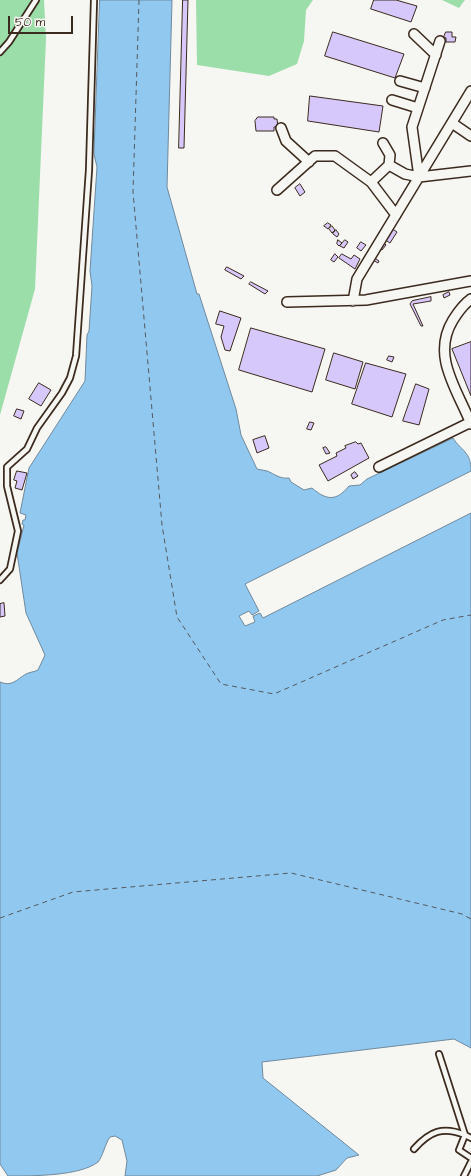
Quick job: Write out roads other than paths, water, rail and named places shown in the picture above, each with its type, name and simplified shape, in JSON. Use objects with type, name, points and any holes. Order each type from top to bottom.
[{"type":"street","points":[[414,34],[436,55]]},
{"type":"street","points":[[419,177],[412,127],[440,41]]},
{"type":"street","points":[[400,81],[425,88]]},
{"type":"street","points":[[353,301],[357,279],[471,91]]},
{"type":"street","points":[[392,100],[418,108]]},
{"type":"street","points":[[452,123],[471,136]]},
{"type":"street","points":[[281,128],[286,141],[309,162]]},
{"type":"street","points":[[371,182],[389,165],[390,155],[383,143]]},
{"type":"street","points":[[277,190],[315,156],[335,156],[371,182],[396,215]]},
{"type":"street","points":[[389,165],[405,174],[419,177],[471,171]]},
{"type":"street","points":[[287,302],[366,300],[471,281]]},
{"type":"street","points":[[379,466],[471,422],[447,370],[443,349],[448,328],[457,314],[471,299]]},
{"type":"lane","points":[[0,52],[9,42],[36,0]]},
{"type":"lane","points":[[0,580],[10,569],[18,531],[7,486],[7,467],[28,449],[37,428],[62,393],[70,378],[76,356],[89,170],[94,0]]},
{"type":"lane","points":[[439,1054],[466,1135],[459,1150],[471,1158]]},
{"type":"lane","points":[[414,1149],[424,1138],[435,1132],[452,1129],[471,1138]]},
{"type":"lane","points":[[464,1176],[471,1162]]},
{"type":"water","points":[[100,0],[172,0],[167,187],[197,294],[199,294],[236,409],[241,435],[257,469],[267,471],[280,477],[289,478],[291,482],[304,490],[312,488],[322,495],[331,498],[340,495],[349,486],[360,485],[367,479],[453,438],[465,452],[471,464],[471,471],[245,584],[259,611],[252,615],[249,611],[239,616],[245,626],[255,622],[253,616],[260,613],[263,618],[471,513],[471,1048],[454,1039],[262,1062],[263,1078],[359,1155],[347,1158],[336,1170],[317,1176],[125,1176],[127,1161],[122,1140],[115,1136],[110,1137],[98,1162],[90,1167],[68,1173],[8,1176],[0,1164],[0,682],[8,684],[26,674],[38,670],[45,655],[26,613],[17,553],[24,525],[22,524],[26,515],[20,513],[29,468],[85,381],[87,335],[89,331],[92,286],[90,271],[97,167],[94,154]]}]
